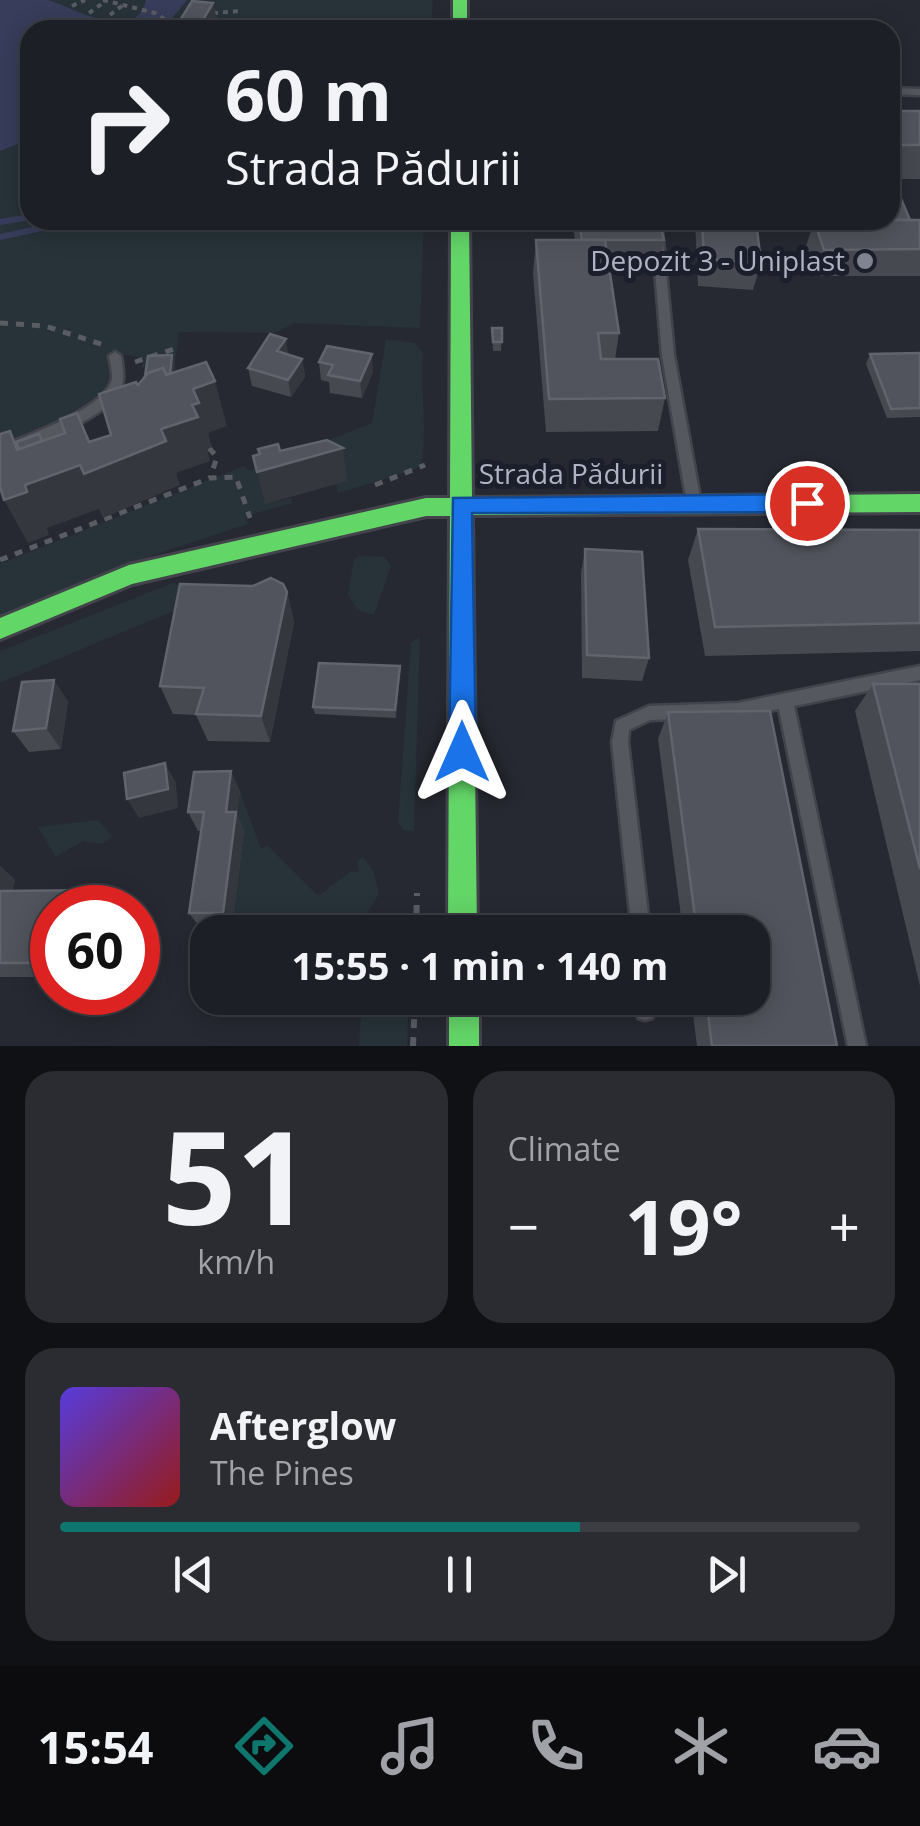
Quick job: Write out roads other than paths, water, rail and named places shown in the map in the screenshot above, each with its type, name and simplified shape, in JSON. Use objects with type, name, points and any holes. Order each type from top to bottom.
[{"type":"main road","points":[[460,230],[464,915]]},
{"type":"main road","name":"Strada Pădurii","points":[[0,629],[130,575],[187,558],[338,523],[461,504],[920,502]]},
{"type":"main road","points":[[464,1015],[464,1046]]},
{"type":"lane","points":[[657,230],[668,355],[694,504]]},
{"type":"lane","points":[[0,453],[88,414],[112,394],[116,361]]},
{"type":"lane","points":[[639,915],[620,742],[622,726],[649,714],[738,710],[920,673]]},
{"type":"lane","points":[[785,701],[858,1046]]},
{"type":"water","points":[[0,0],[48,0],[102,20],[20,20],[20,143],[0,151]]},
{"type":"water","points":[[146,0],[187,0],[170,20],[130,20],[140,13]]},
{"type":"waterway","points":[[0,222],[20,219]]},
{"type":"waterway","points":[[0,237],[32,230]]},
{"type":"place","name":"Depozit 3 - Uniplast","points":[[865,261]]}]
